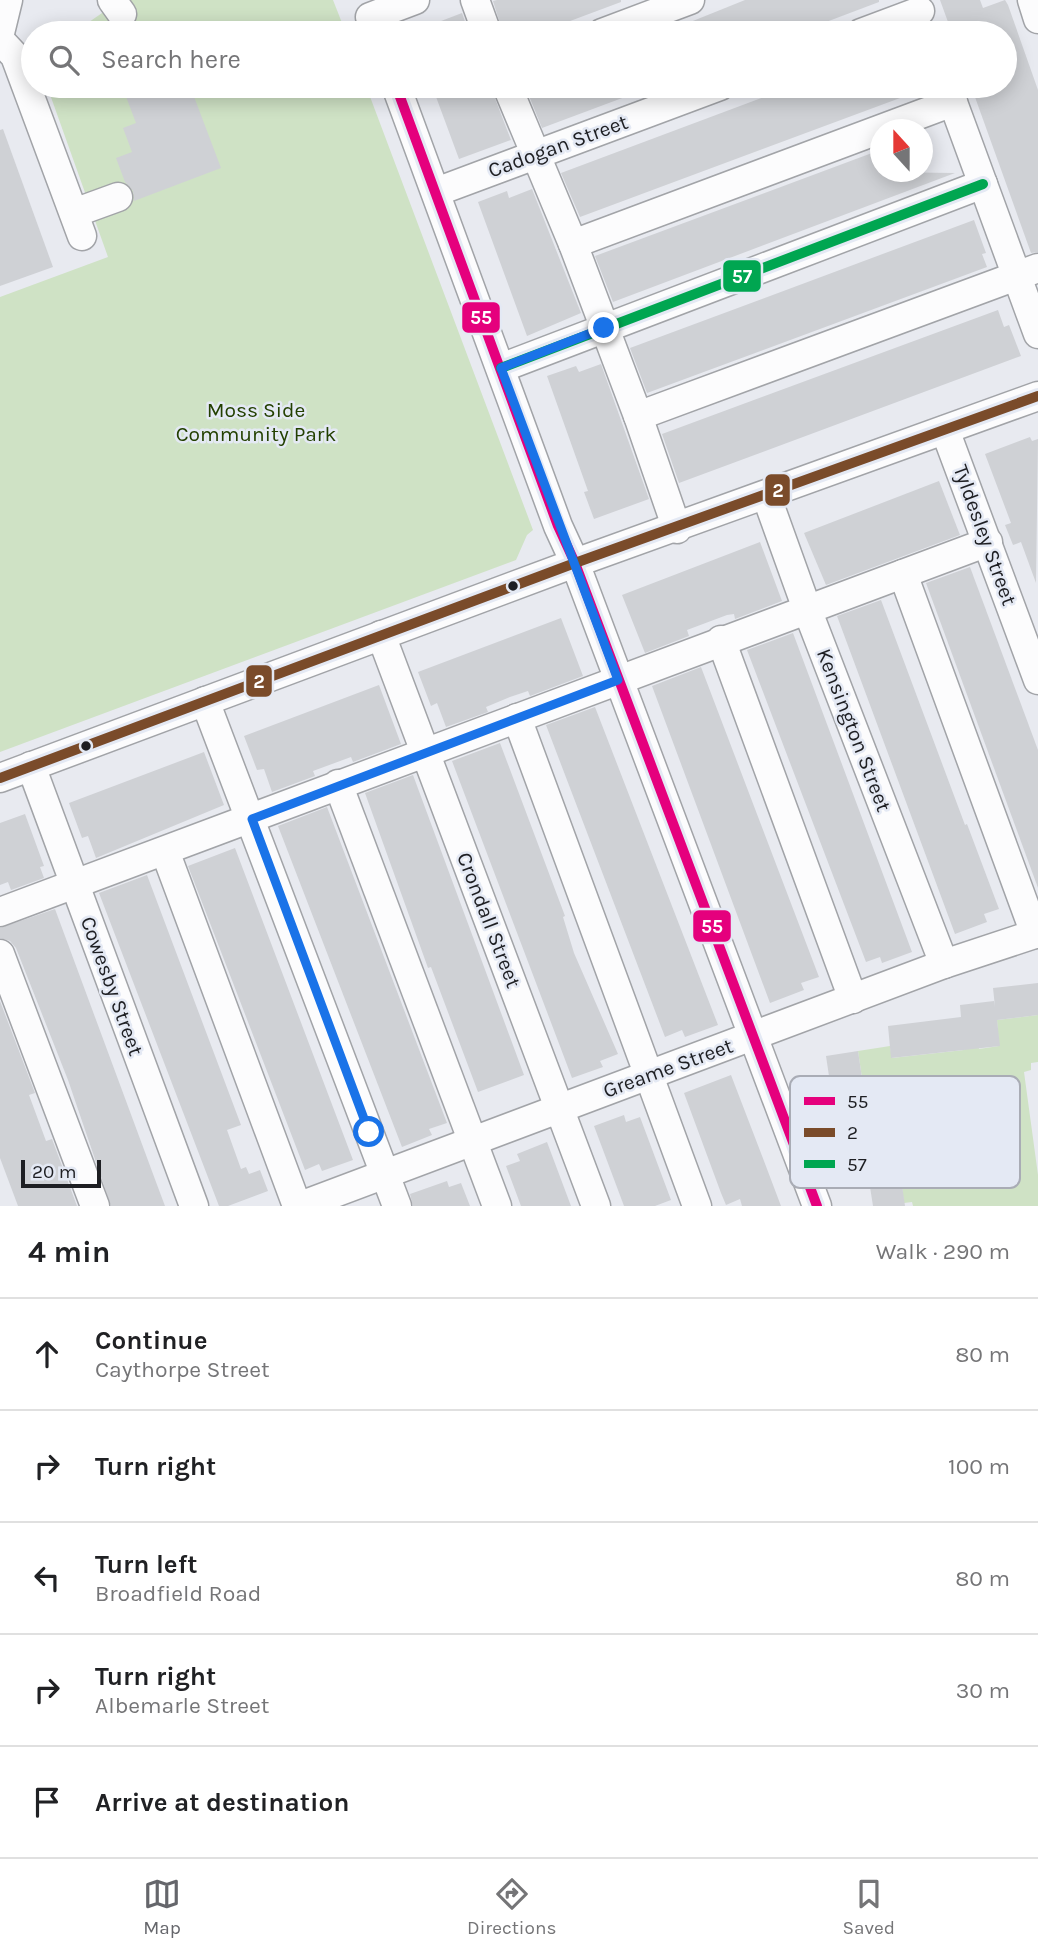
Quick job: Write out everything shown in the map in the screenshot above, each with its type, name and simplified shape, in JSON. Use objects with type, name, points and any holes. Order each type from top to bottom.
[{"type":"street","points":[[0,33],[8,0]]},
{"type":"street","points":[[370,17],[415,0]]},
{"type":"street","points":[[475,0],[483,21]]},
{"type":"street","points":[[634,21],[690,0]]},
{"type":"street","points":[[1032,0],[1038,19]]},
{"type":"street","points":[[901,21],[921,15]]},
{"type":"street","points":[[0,40],[16,56],[21,70]]},
{"type":"street","points":[[31,98],[78,225],[118,197]]},
{"type":"street","points":[[401,98],[558,526],[575,563],[790,1135]]},
{"type":"street","points":[[512,98],[573,244],[677,528]]},
{"type":"street","name":"Cadogan Street","points":[[436,192],[688,98]]},
{"type":"street","points":[[573,244],[940,98]]},
{"type":"street","points":[[951,98],[983,184],[1027,272],[1038,334]]},
{"type":"street","points":[[501,368],[983,184]]},
{"type":"street","points":[[638,416],[1027,272]]},
{"type":"street","points":[[0,778],[575,563],[1038,396]]},
{"type":"street","name":"Tyldesley Street","points":[[945,430],[1038,680]]},
{"type":"street","name":"Kensington Street","points":[[766,495],[807,609],[944,964]]},
{"type":"street","points":[[0,912],[720,640],[988,542]]},
{"type":"street","points":[[903,573],[1036,933]]},
{"type":"street","name":"Crondall Street","points":[[381,635],[596,1206]]},
{"type":"street","points":[[720,640],[853,999]]},
{"type":"street","points":[[205,701],[397,1206]]},
{"type":"street","points":[[517,718],[697,1206]]},
{"type":"street","name":"Cowesby Street","points":[[31,766],[194,1206]]},
{"type":"street","points":[[338,784],[497,1206]]},
{"type":"street","points":[[165,851],[298,1206]]},
{"type":"street","name":"Greame Street","points":[[298,1206],[944,964],[1036,933]]},
{"type":"street","points":[[0,954],[94,1206]]},
{"type":"street","points":[[810,1188],[817,1206]]},
{"type":"green space","points":[[121,0],[333,0],[341,21],[90,21]]},
{"type":"green space","name":"Moss Side Community Park","points":[[51,98],[371,98],[533,530],[527,535],[516,560],[0,752],[0,297],[108,257]]},
{"type":"green space","points":[[1038,1015],[1038,1062],[1031,1063],[1031,1070],[1024,1072],[1038,1175],[1038,1206],[913,1206],[912,1202],[904,1203],[902,1188],[1020,1188],[1020,1076],[862,1076],[858,1051],[890,1046],[892,1058],[964,1050],[977,1034],[979,1049],[999,1046],[997,1020]]},
{"type":"building","points":[[745,0],[879,0],[829,21],[693,21]]},
{"type":"building","points":[[940,0],[980,0],[983,8],[1005,0],[1014,21],[948,21]]},
{"type":"building","points":[[493,1],[621,2],[570,21],[499,21]]},
{"type":"building","points":[[462,13],[465,21],[441,21]]},
{"type":"building","points":[[1017,30],[1038,90],[1038,252],[1031,253],[975,98],[1017,98]]},
{"type":"building","points":[[127,98],[195,98],[221,168],[134,201],[133,191],[125,182],[116,158],[132,152],[123,128],[136,123]]},
{"type":"building","points":[[436,98],[495,98],[511,140],[459,159]]},
{"type":"building","points":[[530,98],[622,98],[542,128]]},
{"type":"building","points":[[761,98],[900,98],[580,217],[561,173]]},
{"type":"building","points":[[3,129],[53,267],[0,286],[0,130]]},
{"type":"building","points":[[870,154],[870,182],[931,182],[613,302],[595,256]]},
{"type":"building","points":[[933,173],[955,173],[933,181]]},
{"type":"building","points":[[532,189],[581,313],[527,336],[478,202],[507,191],[509,198]]},
{"type":"building","points":[[974,220],[986,253],[982,254],[987,267],[647,393],[630,348]]},
{"type":"building","points":[[998,310],[1004,327],[1009,325],[1021,356],[679,483],[662,434]]},
{"type":"building","points":[[601,364],[649,499],[594,519],[584,492],[588,491],[547,376],[576,366],[579,372]]},
{"type":"building","points":[[1030,437],[1032,441],[1038,439],[1036,583],[1021,542],[1013,545],[1005,525],[1011,523],[985,454]]},
{"type":"building","points":[[939,481],[960,535],[826,585],[804,533]]},
{"type":"building","points":[[760,542],[782,601],[735,619],[734,614],[727,615],[687,630],[689,636],[645,653],[622,595]]},
{"type":"building","points":[[970,567],[1038,750],[1038,888],[926,583]]},
{"type":"building","points":[[881,600],[999,909],[984,914],[987,922],[955,934],[837,616]]},
{"type":"building","points":[[561,618],[583,676],[530,696],[528,691],[510,697],[486,707],[488,712],[446,727],[437,703],[431,706],[418,672]]},
{"type":"building","points":[[793,633],[912,952],[882,963],[880,957],[866,962],[747,650]]},
{"type":"building","points":[[701,667],[819,977],[801,983],[804,990],[770,1003],[652,686]]},
{"type":"building","points":[[379,685],[401,744],[353,762],[351,757],[313,771],[315,776],[272,792],[264,769],[257,770],[244,736]]},
{"type":"building","points":[[595,707],[718,1025],[685,1037],[682,1030],[665,1037],[546,725]]},
{"type":"building","points":[[500,743],[565,916],[563,917],[574,953],[618,1054],[600,1061],[603,1067],[572,1078],[452,761]]},
{"type":"building","points":[[204,752],[224,805],[96,858],[88,836],[82,838],[69,803]]},
{"type":"building","points":[[413,775],[524,1075],[478,1092],[431,967],[428,968],[365,793]]},
{"type":"building","points":[[327,807],[447,1123],[429,1129],[432,1135],[402,1147],[278,826]]},
{"type":"building","points":[[25,814],[44,866],[40,867],[44,878],[11,890],[8,882],[0,885],[0,823]]},
{"type":"building","points":[[235,848],[353,1160],[322,1171],[319,1164],[305,1170],[188,866]]},
{"type":"building","points":[[147,875],[241,1125],[227,1130],[241,1169],[246,1167],[249,1174],[260,1170],[268,1191],[228,1206],[219,1206],[99,893]]},
{"type":"building","points":[[55,909],[165,1206],[111,1206],[68,1080],[16,948],[10,941],[0,938],[0,928]]},
{"type":"building","points":[[1038,983],[1038,1015],[997,1020],[1000,1046],[891,1058],[888,1026],[961,1017],[960,1005],[994,1001],[995,1007],[993,988]]},
{"type":"building","points":[[0,1001],[35,1093],[29,1095],[46,1141],[52,1139],[77,1206],[18,1206],[0,1158]]},
{"type":"building","points":[[858,1051],[862,1076],[829,1076],[826,1056]]},
{"type":"building","points":[[731,1075],[781,1206],[742,1206],[740,1199],[726,1205],[721,1193],[684,1093]]},
{"type":"building","points":[[624,1115],[626,1122],[640,1117],[671,1200],[655,1206],[624,1206],[594,1126]]},
{"type":"building","points":[[547,1142],[571,1206],[521,1206],[506,1166],[520,1161],[517,1154]]},
{"type":"building","points":[[447,1181],[449,1187],[461,1183],[470,1206],[413,1206],[410,1194]]},
{"type":"building","points":[[870,1188],[902,1188],[905,1206],[873,1206]]},
{"type":"transit line","name":"55","points":[[400,98],[558,526],[575,563],[790,1134]]},
{"type":"transit line","name":"57","points":[[501,368],[983,184]]},
{"type":"transit line","name":"2","points":[[0,778],[575,563],[1038,396]]},
{"type":"transit line","name":"55","points":[[810,1188],[817,1206]]},
{"type":"route","points":[[369,1132],[252,819],[338,784],[618,680],[575,563],[558,526],[501,368],[604,328]]}]
